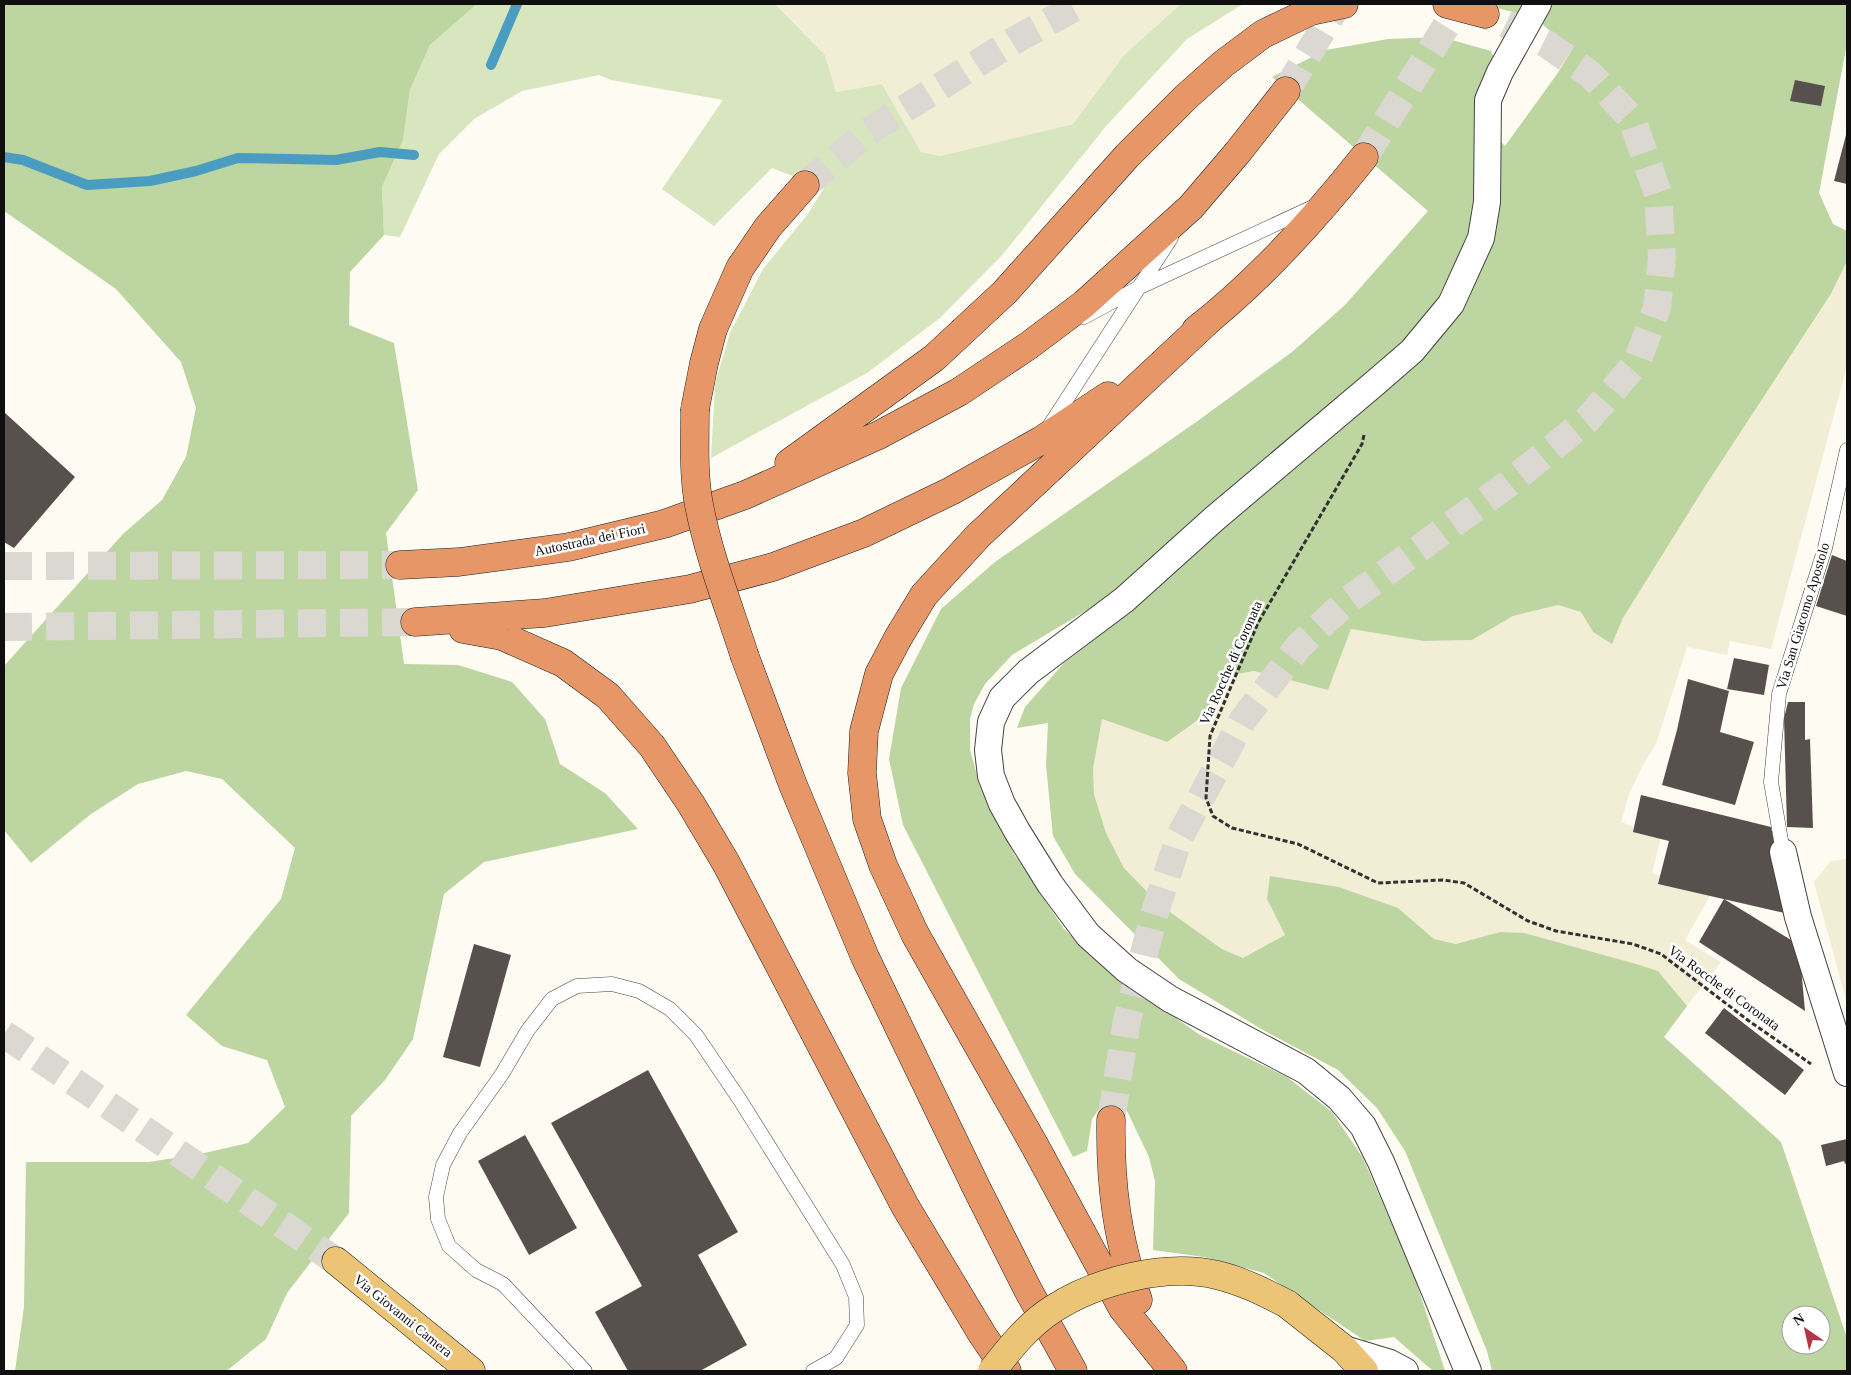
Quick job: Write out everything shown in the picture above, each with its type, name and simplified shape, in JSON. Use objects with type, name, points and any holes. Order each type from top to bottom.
[{"type":"highway","points":[[745,494],[934,358],[1005,292],[1127,156],[1186,97],[1223,64],[1263,34],[1311,11],[1344,4]]},
{"type":"highway","points":[[1447,4],[1485,14]]},
{"type":"highway","points":[[745,494],[880,435],[959,392],[1028,346],[1084,304],[1191,206],[1238,152],[1286,91]]},
{"type":"highway","points":[[1165,1362],[1123,1309],[1036,1148],[915,934],[883,864],[866,819],[862,773],[864,731],[879,674],[924,595],[978,536],[1255,279],[1296,238],[1364,156]]},
{"type":"highway","points":[[805,185],[768,227],[740,268],[713,329],[695,409],[695,466],[699,504],[709,543],[746,657],[793,785],[865,957],[977,1189],[1028,1290],[1072,1371]]},
{"type":"highway","points":[[1007,1371],[982,1334],[905,1206],[726,863],[691,804],[652,746],[608,696],[563,663],[502,636],[415,622],[545,613],[690,590],[773,567],[864,533],[951,491],[1040,441],[1095,406],[1211,318]]},
{"type":"highway","name":"Autostrada dei Fiori","points":[[400,565],[459,562],[569,547],[664,524],[745,494]]},
{"type":"highway","points":[[1111,1120],[1112,1190],[1127,1267],[1165,1362]]},
{"type":"main road","name":"Via Giovanni Camera","points":[[336,1261],[471,1371]]},
{"type":"main road","points":[[992,1371],[1016,1340],[1052,1310],[1092,1289],[1136,1275],[1177,1272],[1215,1275],[1255,1287],[1287,1304],[1344,1349],[1364,1371]]},
{"type":"street","points":[[1468,1371],[1381,1162],[1363,1126],[1339,1098],[1306,1071],[1170,999],[1127,970],[1088,934],[1050,884],[1002,804],[991,776],[988,750],[991,722],[1002,698],[1028,672],[1124,600],[1214,519],[1412,351],[1451,304],[1468,271],[1481,238],[1487,202],[1488,100],[1500,72],[1538,4]]},
{"type":"street","name":"Via San Giacomo Apostolo","points":[[1783,852],[1798,917],[1846,1071]]},
{"type":"street","points":[[1344,1349],[1390,1363],[1405,1371]]},
{"type":"lane","points":[[1028,346],[1138,288],[1331,198]]},
{"type":"lane","points":[[1040,441],[1191,206]]},
{"type":"lane","name":"Via San Giacomo Apostolo","points":[[1783,852],[1771,782],[1779,694],[1825,548],[1847,450]]},
{"type":"lane","points":[[585,1371],[503,1284],[476,1270],[449,1246],[438,1220],[436,1197],[443,1165],[460,1133],[502,1074],[528,1030],[552,999],[577,986],[612,984],[639,991],[670,1009],[696,1035],[740,1100],[843,1265],[856,1297],[856,1325],[836,1358],[813,1371]]},
{"type":"path","name":"Via Rocche di Coronata","points":[[1375,383],[1362,444],[1258,623],[1210,736],[1206,798],[1213,816],[1232,828],[1298,844],[1378,884],[1443,880],[1464,883],[1528,921],[1556,930],[1633,944],[1661,954],[1749,1021],[1818,1069],[1846,1071]]},
{"type":"shaded area","points":[[775,4],[1181,4],[1124,55],[1073,124],[940,156],[921,152],[882,84],[836,92],[825,55]]},
{"type":"shaded area","points":[[1847,261],[1847,366],[1771,649],[1730,641],[1727,655],[1687,647],[1656,744],[1629,794],[1621,822],[1661,837],[1652,873],[1712,892],[1685,940],[1721,962],[1687,1006],[1658,971],[1500,932],[1456,944],[1434,939],[1398,908],[1339,887],[1271,876],[1267,899],[1285,935],[1243,958],[1222,949],[1160,905],[1124,868],[1106,833],[1094,794],[1093,769],[1102,719],[1167,742],[1205,715],[1222,677],[1254,671],[1328,690],[1351,629],[1424,641],[1472,640],[1513,616],[1558,605],[1581,612],[1593,632],[1612,644],[1623,618],[1704,488],[1831,295]]},
{"type":"shaded area","points":[[1847,859],[1847,1004],[1814,882],[1831,861]]},
{"type":"green space","points":[[4,4],[477,4],[430,45],[410,90],[403,140],[382,187],[384,235],[350,272],[349,325],[394,343],[418,490],[386,533],[404,664],[458,665],[512,682],[545,719],[560,764],[605,793],[638,829],[484,862],[444,894],[413,1039],[385,1080],[351,1116],[349,1213],[287,1293],[266,1339],[224,1371],[15,1371],[24,1307],[26,1162],[149,1162],[200,1154],[248,1143],[285,1107],[267,1060],[222,1046],[186,1015],[281,899],[295,848],[222,779],[186,771],[138,784],[91,814],[31,863],[4,830],[4,666],[123,534],[162,500],[186,457],[196,408],[181,362],[116,289],[4,211]]},
{"type":"green space","points":[[477,4],[775,4],[825,55],[836,92],[882,84],[921,152],[940,156],[1073,124],[1124,55],[1181,4],[1243,4],[1187,39],[1107,125],[1003,254],[940,318],[867,373],[711,458],[715,384],[730,333],[763,269],[808,214],[824,188],[772,168],[714,226],[662,189],[723,100],[611,80],[599,75],[522,91],[474,119],[439,154],[400,237],[384,235],[382,187],[403,140],[410,90],[430,45]]},
{"type":"green space","points":[[1481,4],[1847,4],[1847,43],[1819,193],[1833,224],[1847,231],[1847,261],[1831,294],[1704,488],[1623,618],[1612,644],[1593,632],[1581,612],[1558,605],[1513,616],[1472,640],[1424,641],[1351,629],[1328,690],[1254,671],[1222,677],[1205,715],[1167,742],[1102,719],[1093,769],[1094,794],[1106,833],[1124,868],[1160,905],[1222,949],[1243,958],[1285,935],[1267,899],[1270,876],[1339,887],[1398,908],[1434,939],[1456,944],[1500,932],[1524,933],[1658,971],[1687,1006],[1664,1037],[1781,1142],[1847,1338],[1847,1371],[1492,1371],[1487,1351],[1405,1151],[1377,1108],[1338,1070],[1263,1030],[1179,979],[1075,874],[1053,836],[1046,765],[1048,723],[1017,728],[1025,707],[1064,663],[1121,619],[1104,600],[1012,655],[985,684],[974,704],[970,719],[970,750],[980,786],[1014,854],[1064,929],[1103,967],[1200,1035],[1287,1077],[1332,1112],[1363,1158],[1414,1275],[1445,1371],[1433,1371],[1394,1337],[1365,1341],[1264,1273],[1204,1257],[1153,1250],[1155,1181],[1149,1157],[1127,1111],[1105,1101],[1092,1119],[1087,1151],[1073,1157],[903,825],[889,759],[901,688],[941,609],[995,562],[1199,420],[1292,352],[1345,305],[1428,211],[1272,77],[1326,50],[1388,39],[1441,37],[1491,51],[1496,63],[1478,119],[1505,146],[1572,50],[1541,23],[1513,12]]},
{"type":"building","points":[[1795,80],[1825,86],[1821,106],[1790,101]]},
{"type":"building","points":[[1847,131],[1847,184],[1834,181]]},
{"type":"building","points":[[4,412],[75,477],[14,548],[4,542]]},
{"type":"building","points":[[1832,555],[1847,561],[1847,616],[1816,606]]},
{"type":"building","points":[[1734,658],[1769,665],[1764,695],[1727,689]]},
{"type":"building","points":[[1688,679],[1729,691],[1720,732],[1754,742],[1735,805],[1662,785]]},
{"type":"building","points":[[1788,702],[1805,702],[1805,740],[1810,739],[1813,828],[1787,827],[1784,718]]},
{"type":"building","points":[[1641,795],[1771,827],[1789,914],[1658,884],[1669,841],[1633,832]]},
{"type":"building","points":[[1724,899],[1799,945],[1805,1011],[1699,942]]},
{"type":"building","points":[[474,944],[511,955],[480,1067],[443,1057]]},
{"type":"building","points":[[1724,1008],[1804,1070],[1785,1095],[1705,1033]]},
{"type":"building","points":[[648,1070],[738,1232],[698,1255],[747,1345],[700,1371],[628,1371],[595,1312],[642,1286],[551,1123]]},
{"type":"building","points":[[525,1135],[577,1228],[529,1255],[478,1161]]},
{"type":"building","points":[[1847,1139],[1847,1163],[1845,1164],[1844,1161],[1826,1166],[1821,1145]]},
{"type":"waterway","points":[[491,65],[517,4]]},
{"type":"waterway","points":[[4,157],[23,160],[87,185],[150,181],[196,171],[238,158],[336,160],[380,152],[414,155]]},
{"type":"tunnel","points":[[805,185],[869,131],[1015,40],[1081,4]]},
{"type":"tunnel","points":[[1286,91],[1338,4]]},
{"type":"tunnel","points":[[1364,157],[1460,4]]},
{"type":"tunnel","points":[[1111,1120],[1127,1020],[1154,915],[1179,838],[1243,720],[1299,646],[1347,601],[1508,484],[1588,419],[1637,362],[1657,308],[1662,257],[1658,194],[1632,119],[1590,74],[1545,43],[1485,14]]},
{"type":"tunnel","points":[[4,566],[400,565]]},
{"type":"tunnel","points":[[4,627],[415,622]]},
{"type":"tunnel","points":[[4,1034],[336,1261]]}]
